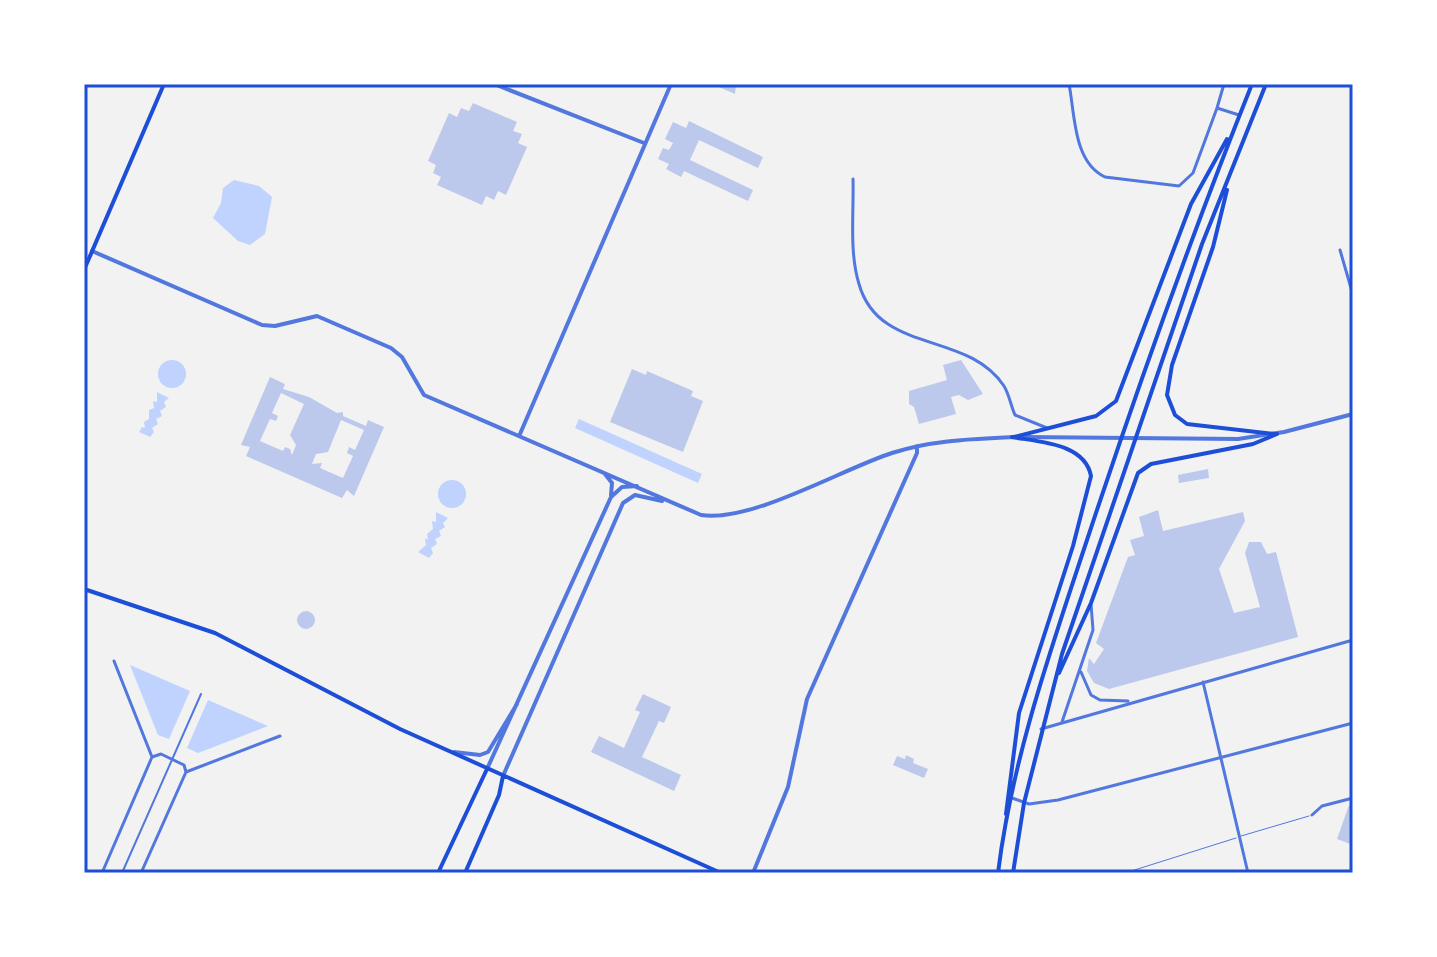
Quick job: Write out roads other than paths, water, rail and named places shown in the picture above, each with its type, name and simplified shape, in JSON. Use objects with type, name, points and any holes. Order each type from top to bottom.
[{"type":"main road","points":[[84,270],[164,84]]},
{"type":"main road","points":[[998,873],[1011,797],[1046,663],[1107,480],[1252,84]]},
{"type":"main road","points":[[1013,873],[1050,694],[1145,408],[1266,84]]},
{"type":"main road","points":[[1012,437],[1096,416],[1116,401],[1191,204],[1236,124]]},
{"type":"main road","points":[[1231,174],[1213,247],[1172,365],[1167,395],[1175,415],[1187,424],[1277,434]]},
{"type":"main road","points":[[1050,694],[1091,603],[1134,480],[1144,467],[1253,444],[1277,434]]},
{"type":"main road","points":[[1005,828],[1006,794],[1019,713],[1077,532],[1091,476],[1089,465],[1078,454],[1012,437]]},
{"type":"main road","points":[[84,589],[215,633],[448,752],[721,873]]},
{"type":"main road","points":[[438,873],[487,769]]},
{"type":"main road","points":[[465,873],[499,795],[503,776]]},
{"type":"street","points":[[494,84],[644,143]]},
{"type":"street","points":[[519,435],[671,84]]},
{"type":"street","points":[[1069,84],[1083,157],[1095,172],[1170,187],[1187,181],[1224,84]]},
{"type":"street","points":[[1217,108],[1239,115]]},
{"type":"street","points":[[853,179],[857,276],[877,318],[902,334],[962,352],[1001,382],[1015,415],[1047,428]]},
{"type":"street","points":[[1340,250],[1353,295]]},
{"type":"street","points":[[92,251],[262,325],[275,326],[317,316],[391,348],[402,357],[424,395],[595,466],[670,503]]},
{"type":"street","points":[[503,776],[623,503],[630,496],[670,503],[701,515],[727,516],[917,446],[1012,437],[1207,440],[1277,434],[1353,414]]},
{"type":"street","points":[[753,873],[786,795],[807,699],[903,486],[917,446]]},
{"type":"street","points":[[595,466],[609,478],[611,497]]},
{"type":"street","points":[[487,769],[530,681],[611,497],[622,487],[639,486]]},
{"type":"street","points":[[1062,722],[1093,630],[1091,603]]},
{"type":"street","points":[[1041,729],[1353,640]]},
{"type":"street","points":[[102,873],[152,757],[114,661]]},
{"type":"street","points":[[538,661],[549,667]]},
{"type":"street","points":[[1080,670],[1091,695],[1100,700],[1132,701]]},
{"type":"street","points":[[448,752],[480,755],[490,751],[530,681]]},
{"type":"street","points":[[1203,682],[1248,873]]},
{"type":"street","points":[[122,873],[201,694]]},
{"type":"street","points":[[1011,797],[1027,803],[1058,800],[1353,723]]},
{"type":"street","points":[[186,772],[280,736]]},
{"type":"street","points":[[141,873],[186,772],[184,765],[161,754],[152,757]]},
{"type":"street","points":[[1312,815],[1322,806],[1353,798]]},
{"type":"lane","points":[[1125,873],[1312,815]]},
{"type":"water","points":[[234,180],[259,186],[272,197],[265,234],[250,245],[238,241],[213,218],[221,203],[223,188]]},
{"type":"water","points":[[172,360],[182,364],[186,374],[182,384],[172,388],[162,384],[158,374],[162,364]]},
{"type":"water","points":[[157,392],[169,398],[164,402],[166,407],[160,411],[162,416],[156,419],[158,424],[152,428],[154,432],[150,437],[139,432],[142,427],[145,428],[149,410],[154,408],[153,401],[157,402]]},
{"type":"water","points":[[579,419],[702,474],[698,483],[575,428]]},
{"type":"water","points":[[452,480],[462,484],[466,494],[462,504],[452,508],[442,504],[438,494],[442,484]]},
{"type":"water","points":[[436,512],[448,518],[443,523],[445,527],[439,531],[441,536],[435,539],[437,544],[431,548],[433,553],[429,558],[418,552],[426,545],[425,538],[428,540],[427,534],[433,529],[432,521],[436,522]]},
{"type":"water","points":[[130,665],[190,691],[169,739],[158,735]]},
{"type":"water","points":[[208,700],[268,726],[198,753],[187,748]]}]
